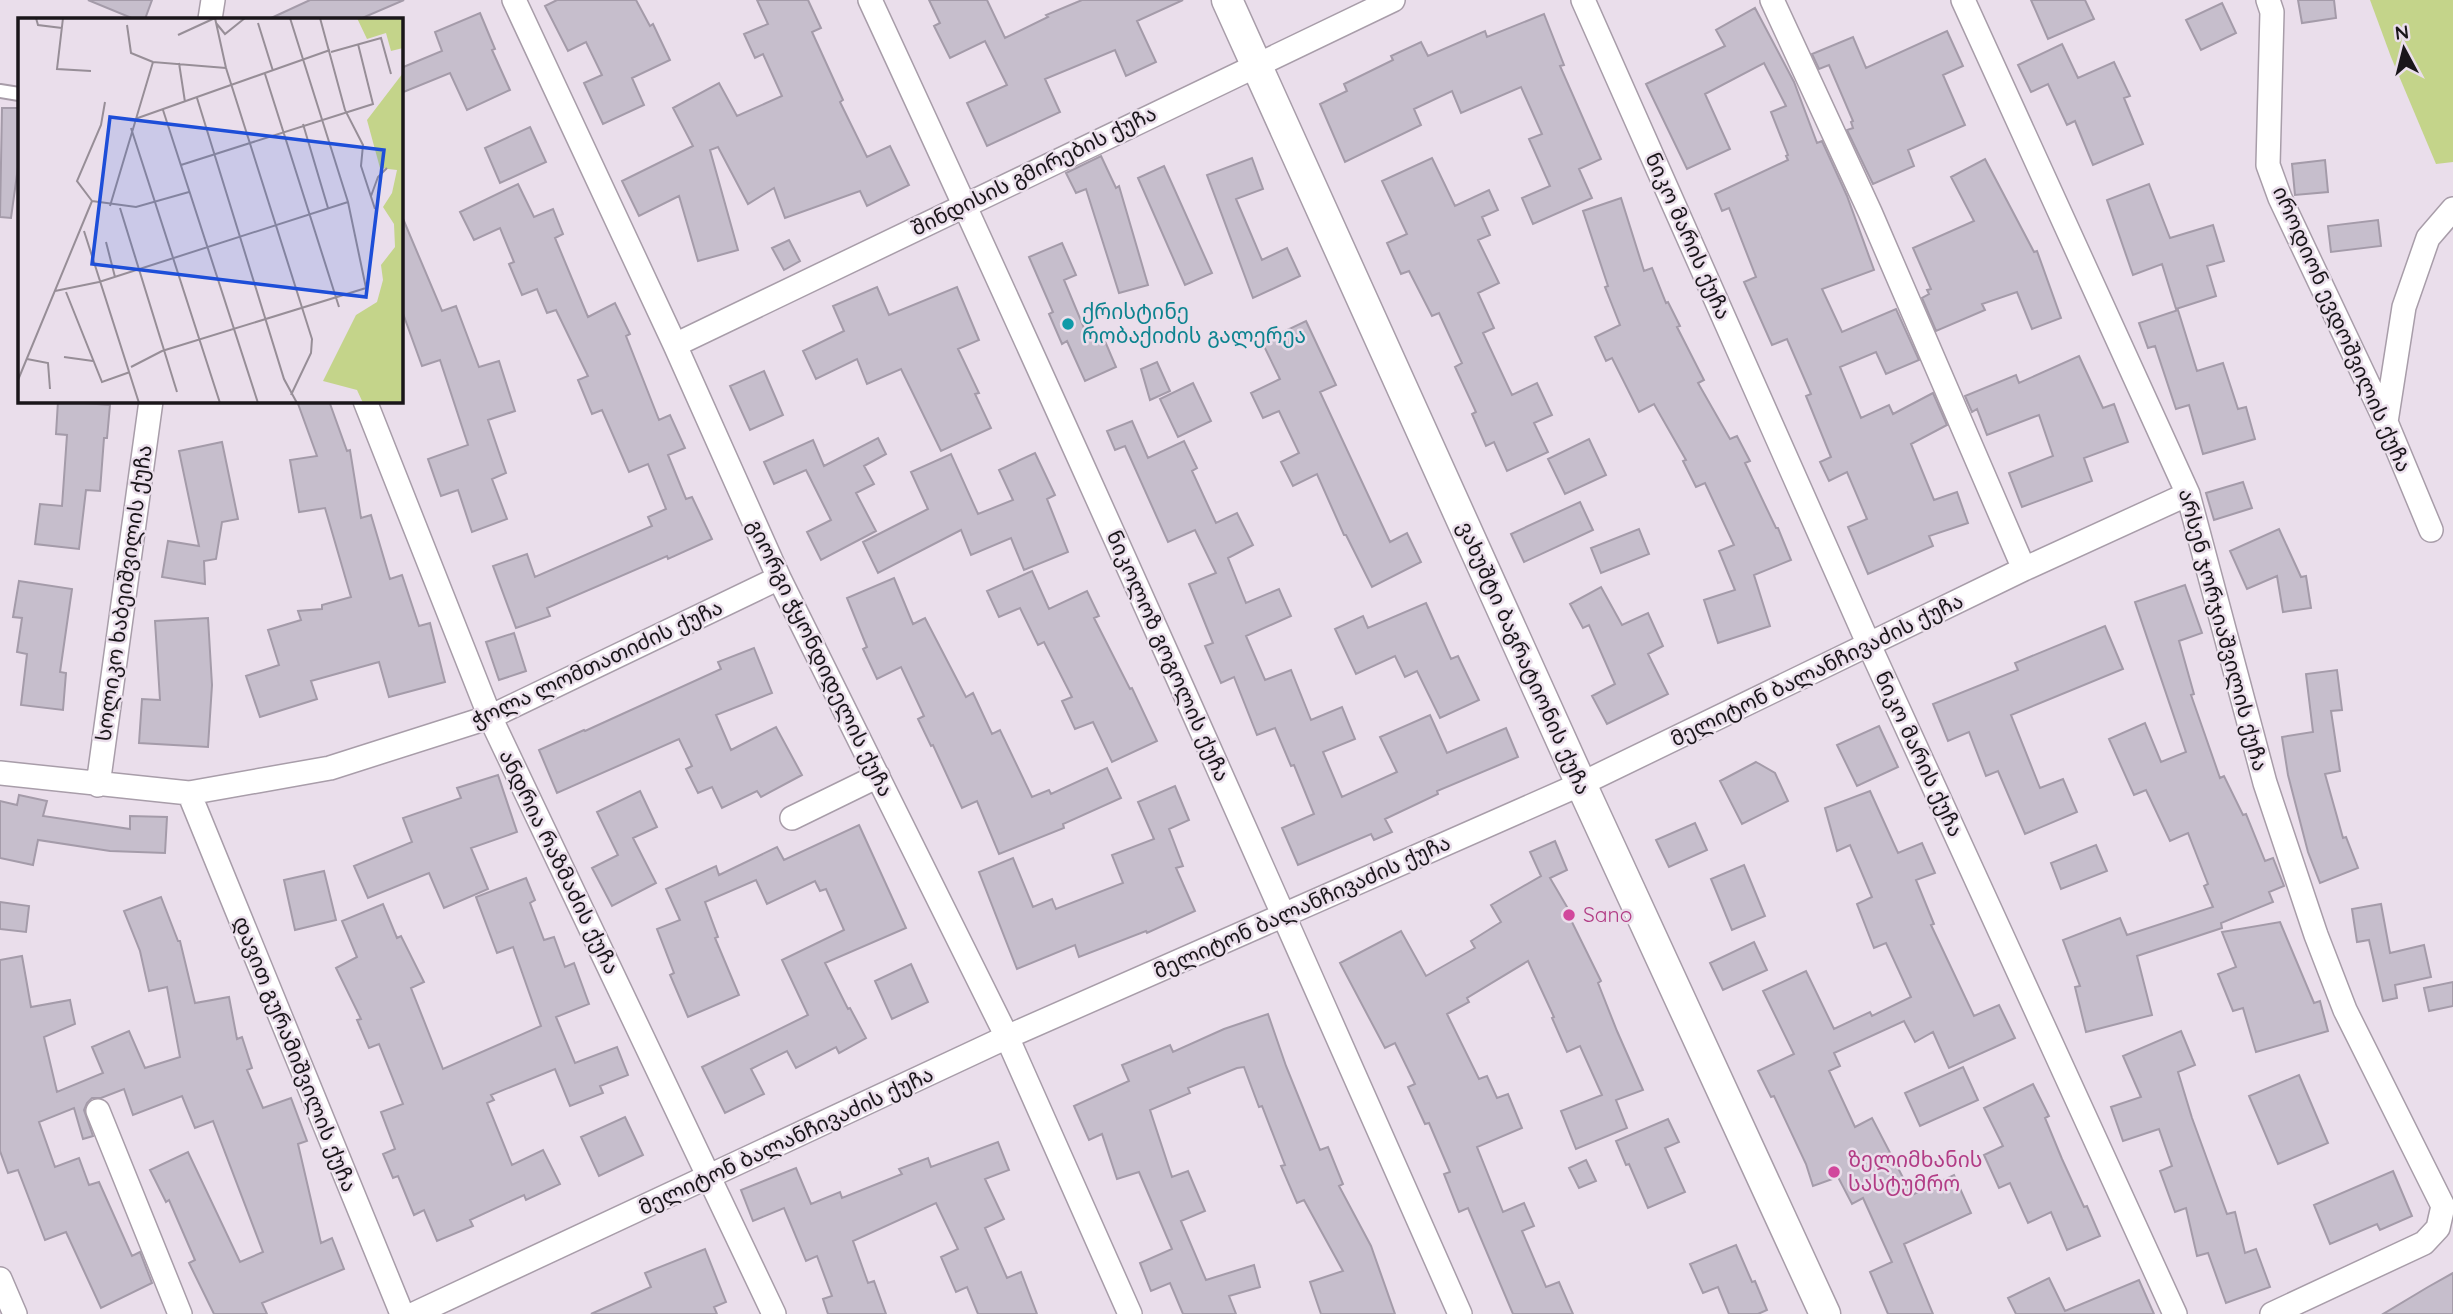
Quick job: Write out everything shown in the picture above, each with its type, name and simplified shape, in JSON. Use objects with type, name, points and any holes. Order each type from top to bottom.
[{"type":"street","points":[[210,18],[213,0]]},
{"type":"street","name":"გიორგი ჭყონდიდელის ქუჩა","points":[[514,0],[675,345],[779,578],[1007,1037],[1130,1314]]},
{"type":"street","name":"ნიკოლოზ გოგოლის ქუჩა","points":[[870,0],[965,204],[1460,1314]]},
{"type":"street","name":"ვახუშტი ბაგრატიონის ქუჩა","points":[[1227,0],[1581,784],[1825,1314]]},
{"type":"street","name":"შინდისის გმირების ქუჩა","points":[[675,345],[1393,0]]},
{"type":"street","name":"ნიკო მარის ქუჩა","points":[[1583,0],[1869,645],[2175,1314]]},
{"type":"street","points":[[1772,0],[1876,225],[2024,569]]},
{"type":"street","name":"არსენ ჯორჯიაშვილის ქუჩა","points":[[1963,0],[2188,494],[2265,783],[2312,923],[2345,1010],[2444,1206],[2438,1228],[2424,1243],[2272,1314]]},
{"type":"street","name":"იროდიონ ევდოშვილის ქუჩა","points":[[2268,0],[2272,12],[2268,166],[2280,198],[2386,422],[2431,530]]},
{"type":"street","points":[[2386,422],[2404,307],[2428,238],[2453,209]]},
{"type":"street","name":"სოლიკო ხაბეიშვილის ქუჩა","points":[[98,785],[151,402]]},
{"type":"street","name":"ანდრია რაზმაძის ქუჩა","points":[[365,402],[490,718],[774,1314]]},
{"type":"street","name":"მელიტონ ბალანჩივაძის ქუჩა","points":[[414,1314],[1007,1037],[1581,784],[2024,569],[2188,494]]},
{"type":"street","name":"ჭოლა ლომთათიძის ქუჩა","points":[[0,773],[189,793],[330,768],[490,718],[779,578]]},
{"type":"street","points":[[792,818],[877,776]]},
{"type":"street","name":"დავით გურამიშვილის ქუჩა","points":[[189,793],[402,1314]]},
{"type":"street","points":[[98,1111],[180,1314]]},
{"type":"street","points":[[0,1279],[16,1314]]},
{"type":"lane","points":[[0,91],[18,94]]},
{"type":"green space","points":[[2370,0],[2453,0],[2453,162],[2436,164]]},
{"type":"building","points":[[88,0],[152,0],[145,18],[132,18]]},
{"type":"building","points":[[310,0],[404,0],[362,18],[271,18]]},
{"type":"building","points":[[557,0],[636,0],[650,26],[653,24],[670,60],[632,78],[644,105],[603,124],[584,83],[602,75],[586,42],[568,51],[545,6]]},
{"type":"building","points":[[757,0],[808,0],[821,28],[812,32],[843,100],[840,102],[867,157],[890,146],[909,185],[867,206],[860,191],[785,218],[774,188],[748,204],[718,147],[710,150],[738,250],[698,261],[679,196],[639,216],[622,181],[693,146],[673,108],[719,83],[737,116],[782,96],[763,54],[755,58],[744,34],[768,24]]},
{"type":"building","points":[[929,0],[987,0],[1005,38],[1048,17],[1046,15],[1082,0],[1183,0],[1137,21],[1156,62],[1126,76],[1115,50],[1045,79],[1060,112],[987,146],[967,103],[1007,85],[985,41],[950,58],[934,26],[940,23]]},
{"type":"building","points":[[2031,0],[2085,0],[2094,19],[2048,39]]},
{"type":"building","points":[[2298,0],[2334,0],[2336,18],[2302,23]]},
{"type":"building","points":[[2222,3],[2236,33],[2201,50],[2186,20]]},
{"type":"building","points":[[1755,8],[1794,82],[1817,143],[1822,141],[1847,196],[1874,270],[1822,289],[1842,332],[1896,309],[1919,360],[1886,374],[1876,352],[1840,367],[1861,418],[1889,405],[1893,414],[1933,393],[1947,425],[1911,444],[1934,500],[1957,492],[1968,523],[1929,536],[1933,546],[1868,574],[1848,527],[1867,519],[1847,472],[1829,481],[1820,462],[1831,457],[1806,396],[1811,394],[1787,339],[1772,345],[1744,282],[1756,277],[1729,208],[1722,211],[1715,194],[1788,160],[1771,112],[1786,106],[1764,63],[1705,94],[1730,149],[1687,169],[1646,84],[1725,46],[1716,30]]},
{"type":"building","points":[[480,13],[495,49],[492,50],[510,90],[467,110],[450,73],[402,93],[402,68],[442,51],[435,32]]},
{"type":"building","points":[[1544,14],[1564,65],[1560,66],[1601,159],[1579,169],[1592,198],[1533,224],[1522,198],[1550,186],[1529,139],[1542,134],[1521,87],[1461,113],[1452,91],[1414,109],[1421,125],[1345,162],[1320,104],[1347,91],[1344,84],[1393,60],[1391,56],[1421,42],[1428,56],[1485,31],[1487,37]]},
{"type":"building","points":[[1947,31],[1963,66],[1943,75],[1965,125],[1908,150],[1914,166],[1873,184],[1847,130],[1853,128],[1853,121],[1829,65],[1819,69],[1812,54],[1853,37],[1866,68]]},
{"type":"building","points":[[2062,44],[2078,78],[2114,62],[2130,96],[2124,98],[2143,144],[2093,165],[2075,121],[2067,125],[2048,84],[2031,92],[2018,65]]},
{"type":"building","points":[[2,108],[18,108],[18,167],[11,218],[0,217]]},
{"type":"building","points":[[530,127],[546,162],[500,183],[485,148]]},
{"type":"building","points":[[1101,156],[1116,188],[1119,186],[1148,285],[1119,293],[1086,189],[1076,193],[1066,173]]},
{"type":"building","points":[[1252,158],[1263,189],[1236,199],[1262,260],[1287,248],[1300,276],[1253,298],[1207,175]]},
{"type":"building","points":[[1432,158],[1455,206],[1489,190],[1498,210],[1482,217],[1490,235],[1478,240],[1499,283],[1478,293],[1494,328],[1483,333],[1512,395],[1537,383],[1552,415],[1534,423],[1548,452],[1507,471],[1494,442],[1486,446],[1472,414],[1476,412],[1455,367],[1462,363],[1439,313],[1432,316],[1409,271],[1401,274],[1387,243],[1407,234],[1382,181]]},
{"type":"building","points":[[1985,159],[2034,252],[2037,251],[2061,318],[2032,329],[2017,292],[1982,304],[1985,310],[1936,331],[1922,298],[1929,294],[1927,290],[1931,289],[1913,248],[1974,221],[1951,177]]},
{"type":"building","points":[[2325,160],[2328,192],[2295,195],[2292,164]]},
{"type":"building","points":[[1164,166],[1212,273],[1185,285],[1138,178]]},
{"type":"building","points":[[518,184],[534,217],[553,209],[563,234],[555,238],[588,317],[615,303],[630,334],[626,336],[659,420],[670,415],[685,448],[668,455],[686,499],[692,497],[712,539],[547,608],[550,616],[516,628],[493,566],[527,554],[535,577],[652,526],[648,517],[666,509],[648,464],[629,472],[602,410],[592,414],[578,380],[588,376],[556,310],[547,313],[537,289],[522,295],[509,264],[514,262],[500,228],[474,240],[460,212]]},
{"type":"building","points":[[2149,184],[2170,238],[2213,225],[2224,261],[2207,266],[2216,296],[2176,309],[2162,264],[2133,275],[2107,200]]},
{"type":"building","points":[[1621,198],[1644,271],[1652,268],[1666,303],[1668,302],[1680,326],[1677,327],[1704,380],[1698,383],[1730,439],[1737,436],[1750,461],[1745,463],[1791,560],[1754,575],[1770,626],[1718,643],[1704,600],[1735,590],[1719,551],[1734,545],[1705,483],[1696,487],[1683,461],[1686,460],[1654,404],[1639,412],[1612,358],[1606,361],[1595,337],[1620,325],[1605,287],[1608,286],[1583,211]]},
{"type":"building","points":[[402,216],[442,311],[456,306],[479,367],[499,361],[515,411],[488,420],[506,473],[492,479],[507,519],[472,532],[458,490],[441,496],[428,459],[468,445],[440,360],[422,366],[402,311]]},
{"type":"building","points":[[2378,220],[2381,246],[2331,252],[2328,226]]},
{"type":"building","points":[[789,240],[800,261],[784,270],[772,248]]},
{"type":"building","points":[[1062,243],[1076,275],[1064,280],[1089,340],[1102,334],[1116,367],[1085,381],[1067,341],[1062,344],[1049,314],[1053,312],[1029,257]]},
{"type":"building","points":[[877,287],[889,315],[957,287],[979,340],[958,349],[979,393],[975,394],[991,428],[941,451],[901,369],[867,384],[857,359],[816,379],[803,351],[844,331],[833,306]]},
{"type":"building","points":[[2178,310],[2197,371],[2223,363],[2238,409],[2246,407],[2255,439],[2203,454],[2189,405],[2176,409],[2155,346],[2148,348],[2139,323]]},
{"type":"building","points":[[1306,321],[1336,385],[1320,392],[1390,542],[1407,533],[1421,562],[1372,587],[1344,535],[1317,474],[1293,486],[1281,462],[1299,453],[1279,411],[1263,418],[1251,393],[1280,379],[1262,342]]},
{"type":"building","points":[[2079,356],[2103,408],[2114,404],[2128,442],[2084,458],[2092,481],[2022,507],[2009,473],[2053,456],[2039,415],[1987,435],[1977,409],[1972,412],[1965,396],[2016,375],[2019,383]]},
{"type":"building","points":[[1157,362],[1170,391],[1150,400],[1141,369]]},
{"type":"building","points":[[764,371],[783,415],[750,430],[730,386]]},
{"type":"building","points":[[1193,383],[1211,421],[1178,437],[1160,399]]},
{"type":"building","points":[[58,402],[110,405],[107,438],[104,438],[100,491],[86,490],[79,549],[35,544],[40,504],[62,506],[67,435],[56,434]]},
{"type":"building","points":[[297,402],[329,402],[347,451],[350,450],[361,518],[371,515],[390,579],[402,575],[419,626],[430,623],[445,682],[389,697],[379,662],[311,681],[317,699],[260,717],[246,676],[279,665],[268,630],[301,620],[298,611],[322,609],[322,605],[351,597],[325,508],[299,512],[290,460],[317,456]]},
{"type":"building","points":[[1132,421],[1148,458],[1184,441],[1197,468],[1192,471],[1216,523],[1237,513],[1253,545],[1228,558],[1246,603],[1279,589],[1291,616],[1246,636],[1265,680],[1291,670],[1311,720],[1342,707],[1355,739],[1323,752],[1342,797],[1397,772],[1380,737],[1430,715],[1447,753],[1506,728],[1518,757],[1437,791],[1438,794],[1385,819],[1392,832],[1374,840],[1371,834],[1298,865],[1282,828],[1314,814],[1275,728],[1257,735],[1234,677],[1221,683],[1205,646],[1213,643],[1189,584],[1216,573],[1195,530],[1168,542],[1125,446],[1115,450],[1107,431]]},
{"type":"building","points":[[878,438],[886,454],[864,466],[874,484],[856,493],[876,531],[821,560],[807,532],[831,520],[806,470],[774,484],[764,462],[813,440],[824,466]]},
{"type":"building","points":[[1589,439],[1606,475],[1565,494],[1548,459]]},
{"type":"building","points":[[222,442],[238,519],[222,522],[216,559],[204,561],[205,584],[162,577],[168,541],[199,546],[179,451]]},
{"type":"building","points":[[1035,453],[1055,495],[1047,499],[1068,552],[1024,570],[1011,538],[971,555],[961,530],[878,573],[863,542],[928,509],[911,472],[951,454],[978,514],[1013,500],[999,470]]},
{"type":"building","points":[[2243,482],[2252,508],[2214,520],[2206,493]]},
{"type":"building","points":[[1580,502],[1593,530],[1524,562],[1511,534]]},
{"type":"building","points":[[1639,529],[1649,554],[1601,573],[1591,548]]},
{"type":"building","points":[[2279,529],[2301,577],[2306,576],[2311,608],[2283,612],[2277,576],[2247,589],[2230,551]]},
{"type":"building","points":[[1032,571],[1049,609],[1087,591],[1099,616],[1094,618],[1157,741],[1112,762],[1093,722],[1075,729],[1062,701],[1072,697],[1044,642],[1038,645],[1020,608],[999,617],[987,591]]},
{"type":"building","points":[[894,578],[913,624],[925,618],[966,697],[973,693],[992,734],[1000,730],[1032,797],[1049,790],[1051,794],[1107,768],[1121,798],[1063,824],[1064,828],[999,854],[977,801],[962,808],[918,719],[924,716],[901,667],[877,679],[863,649],[867,647],[847,598]]},
{"type":"building","points":[[19,581],[72,589],[60,672],[66,673],[63,710],[21,705],[27,654],[17,652],[22,618],[13,617]]},
{"type":"building","points":[[2185,585],[2202,633],[2179,641],[2194,694],[2191,695],[2220,778],[2224,776],[2243,815],[2246,814],[2265,861],[2273,858],[2284,886],[2269,892],[2273,902],[2221,923],[2222,928],[2137,956],[2152,1015],[2086,1032],[2075,987],[2080,986],[2063,940],[2120,918],[2127,935],[2213,907],[2204,886],[2208,884],[2188,833],[2170,841],[2146,790],[2134,795],[2109,739],[2145,723],[2161,762],[2186,752],[2135,602]]},
{"type":"building","points":[[1601,587],[1622,625],[1648,613],[1663,646],[1648,654],[1668,694],[1607,724],[1592,696],[1615,684],[1589,625],[1583,628],[1570,604]]},
{"type":"building","points":[[1426,603],[1451,659],[1458,656],[1479,700],[1440,718],[1417,671],[1405,677],[1395,656],[1356,674],[1335,629],[1363,616],[1368,628]]},
{"type":"building","points":[[208,618],[212,685],[208,747],[139,743],[142,699],[160,700],[155,621]]},
{"type":"building","points":[[2105,626],[2123,669],[2011,715],[2040,788],[2063,779],[2077,812],[2025,834],[1998,771],[1986,776],[1969,732],[1948,741],[1933,704],[2018,670],[2015,663]]},
{"type":"building","points":[[514,633],[526,671],[499,680],[486,642]]},
{"type":"building","points":[[754,648],[772,693],[716,715],[731,750],[776,727],[802,775],[761,797],[757,791],[722,808],[712,787],[698,793],[686,769],[692,766],[679,739],[557,793],[539,750],[721,669],[718,662]]},
{"type":"building","points":[[2337,670],[2342,710],[2331,711],[2340,771],[2325,774],[2343,838],[2346,837],[2358,868],[2320,883],[2308,852],[2288,775],[2282,737],[2313,732],[2306,674]]},
{"type":"building","points":[[1879,726],[1898,767],[1857,786],[1837,745]]},
{"type":"building","points":[[1756,762],[1775,773],[1788,801],[1742,824],[1720,781]]},
{"type":"building","points":[[498,775],[517,832],[471,848],[488,889],[444,908],[429,873],[368,898],[354,866],[412,842],[403,818],[461,798],[457,788]]},
{"type":"building","points":[[1175,786],[1189,820],[1169,829],[1183,866],[1176,868],[1195,911],[1147,933],[1146,931],[1079,957],[1075,945],[1017,969],[979,872],[1013,858],[1033,907],[1052,899],[1056,909],[1123,883],[1112,855],[1154,839],[1138,802]]},
{"type":"building","points":[[640,791],[657,827],[633,838],[656,883],[612,906],[592,868],[618,855],[597,812]]},
{"type":"building","points":[[1870,791],[1898,853],[1922,843],[1935,873],[1916,880],[1934,924],[1931,925],[1974,1016],[1999,1005],[2015,1038],[1949,1068],[1933,1032],[1915,1042],[1904,1021],[1834,1053],[1840,1066],[1829,1071],[1855,1127],[1872,1118],[1912,1195],[1954,1175],[1971,1213],[1904,1244],[1933,1314],[1888,1314],[1870,1272],[1892,1262],[1863,1198],[1852,1204],[1838,1177],[1813,1186],[1806,1164],[1774,1096],[1771,1097],[1758,1071],[1794,1054],[1763,991],[1806,971],[1834,1029],[1870,1012],[1872,1016],[1911,997],[1886,943],[1874,948],[1857,904],[1872,897],[1850,845],[1837,851],[1825,808]]},
{"type":"building","points":[[19,795],[47,801],[43,816],[130,829],[130,816],[167,817],[165,853],[110,851],[38,840],[33,865],[0,858],[0,801],[17,805]]},
{"type":"building","points":[[1695,823],[1707,850],[1669,867],[1656,840]]},
{"type":"building","points":[[859,825],[906,928],[825,963],[866,1038],[839,1053],[836,1047],[796,1068],[787,1051],[751,1069],[764,1094],[725,1113],[702,1067],[808,1015],[782,960],[844,930],[826,889],[820,891],[815,881],[767,904],[756,880],[705,902],[718,937],[715,938],[739,995],[688,1017],[670,975],[674,973],[657,929],[680,920],[666,889],[716,866],[719,875],[777,847],[784,860]]},
{"type":"building","points":[[1555,841],[1567,870],[1550,878],[1570,912],[1568,914],[1601,981],[1598,983],[1643,1090],[1616,1100],[1627,1128],[1576,1149],[1561,1111],[1602,1095],[1580,1046],[1567,1052],[1528,961],[1467,998],[1469,1002],[1447,1014],[1479,1079],[1487,1076],[1497,1098],[1508,1094],[1522,1128],[1477,1147],[1503,1212],[1524,1203],[1534,1226],[1522,1231],[1546,1287],[1559,1282],[1573,1314],[1513,1314],[1468,1208],[1459,1212],[1444,1174],[1450,1172],[1429,1123],[1425,1124],[1408,1087],[1415,1084],[1395,1043],[1385,1048],[1340,963],[1401,931],[1426,976],[1475,948],[1471,941],[1501,922],[1491,905],[1541,876],[1530,852]]},
{"type":"building","points":[[2096,845],[2107,871],[2061,889],[2051,863]]},
{"type":"building","points":[[1744,865],[1765,916],[1732,930],[1711,879]]},
{"type":"building","points":[[324,871],[336,920],[295,930],[284,880]]},
{"type":"building","points":[[526,878],[535,900],[530,903],[544,940],[554,937],[565,967],[574,963],[589,1004],[556,1017],[575,1063],[617,1047],[628,1075],[600,1086],[603,1093],[570,1106],[555,1069],[491,1095],[494,1100],[487,1103],[512,1165],[543,1150],[560,1184],[526,1200],[524,1195],[470,1220],[473,1226],[437,1241],[424,1210],[414,1215],[398,1176],[393,1178],[383,1154],[395,1149],[381,1112],[403,1104],[379,1044],[369,1048],[357,1020],[361,1019],[336,968],[357,957],[342,921],[383,904],[397,938],[401,936],[424,982],[411,988],[443,1069],[541,1026],[513,947],[497,953],[476,897]]},
{"type":"building","points":[[161,897],[180,941],[195,1003],[229,997],[237,1039],[242,1037],[252,1068],[247,1070],[263,1108],[291,1098],[307,1141],[298,1144],[321,1243],[332,1238],[344,1269],[262,1303],[267,1314],[214,1314],[189,1263],[195,1260],[169,1200],[166,1202],[150,1170],[188,1152],[240,1262],[263,1252],[213,1121],[195,1128],[182,1096],[133,1115],[124,1089],[101,1098],[92,1098],[84,1110],[93,1136],[83,1139],[74,1108],[39,1122],[55,1167],[79,1158],[89,1185],[99,1182],[132,1256],[140,1252],[152,1283],[101,1308],[66,1232],[45,1240],[18,1170],[8,1173],[0,1151],[0,960],[22,956],[31,1007],[70,1000],[75,1024],[44,1037],[57,1092],[103,1073],[92,1047],[129,1031],[145,1068],[180,1057],[167,987],[149,991],[140,951],[124,911]]},
{"type":"building","points":[[0,902],[29,906],[26,932],[0,929]]},
{"type":"building","points":[[2381,904],[2390,953],[2424,945],[2431,977],[2395,985],[2397,998],[2383,1001],[2369,940],[2357,942],[2352,909]]},
{"type":"building","points":[[2280,922],[2314,1003],[2320,1001],[2328,1031],[2256,1052],[2243,1008],[2233,1011],[2218,974],[2236,967],[2222,932]]},
{"type":"building","points":[[1754,942],[1767,970],[1723,990],[1710,963]]},
{"type":"building","points":[[911,964],[928,1002],[892,1019],[875,981]]},
{"type":"building","points":[[2453,982],[2453,1006],[2429,1011],[2424,988]]},
{"type":"building","points":[[1268,1014],[1320,1150],[1328,1147],[1343,1184],[1339,1186],[1371,1246],[1395,1314],[1321,1314],[1310,1282],[1343,1271],[1304,1200],[1297,1203],[1281,1166],[1285,1165],[1244,1067],[1188,1088],[1190,1093],[1150,1110],[1172,1177],[1188,1171],[1205,1211],[1181,1221],[1206,1280],[1254,1265],[1260,1287],[1229,1296],[1236,1314],[1183,1314],[1170,1283],[1151,1291],[1140,1263],[1172,1249],[1139,1172],[1117,1179],[1102,1134],[1089,1140],[1074,1106],[1129,1081],[1122,1065],[1170,1045],[1173,1052],[1224,1029]]},
{"type":"building","points":[[2181,1031],[2195,1065],[2178,1072],[2192,1118],[2227,1214],[2235,1212],[2245,1253],[2256,1249],[2270,1287],[2226,1303],[2208,1253],[2197,1256],[2186,1208],[2175,1212],[2160,1171],[2172,1166],[2159,1129],[2123,1141],[2111,1107],[2141,1097],[2123,1056]]},
{"type":"building","points":[[1963,1067],[1978,1100],[1920,1126],[1905,1093]]},
{"type":"building","points":[[2299,1075],[2328,1143],[2278,1164],[2249,1096]]},
{"type":"building","points":[[2033,1084],[2049,1116],[2045,1118],[2062,1159],[2100,1236],[2067,1250],[2051,1212],[2028,1223],[2010,1183],[1999,1188],[1984,1155],[2003,1146],[1984,1108]]},
{"type":"building","points":[[625,1117],[643,1155],[599,1176],[581,1137]]},
{"type":"building","points":[[1668,1119],[1679,1142],[1665,1148],[1685,1192],[1648,1208],[1616,1141]]},
{"type":"building","points":[[998,1142],[1009,1170],[985,1179],[1004,1219],[985,1228],[1007,1278],[1021,1272],[1037,1314],[978,1314],[967,1287],[956,1292],[941,1257],[958,1249],[936,1203],[853,1241],[868,1283],[874,1281],[886,1314],[828,1314],[823,1299],[832,1296],[817,1256],[806,1261],[784,1208],[753,1221],[741,1190],[796,1168],[811,1204],[840,1192],[842,1198],[902,1174],[899,1169],[928,1158],[931,1167]]},
{"type":"building","points":[[1586,1160],[1596,1181],[1579,1188],[1569,1168]]},
{"type":"building","points":[[2393,1171],[2412,1216],[2380,1230],[2377,1224],[2330,1244],[2314,1205]]},
{"type":"building","points":[[1736,1245],[1767,1310],[1758,1314],[1729,1314],[1718,1287],[1703,1293],[1690,1264]]},
{"type":"building","points":[[705,1249],[726,1302],[714,1307],[717,1314],[591,1314],[651,1287],[645,1273]]},
{"type":"building","points":[[2453,1273],[2453,1314],[2383,1314],[2428,1287]]},
{"type":"building","points":[[2049,1278],[2065,1311],[2139,1280],[2154,1314],[2016,1314],[2008,1298]]},
{"type":"place","name":"ქრისტინე რობაქიძის გალერეა","points":[[1068,324]]},
{"type":"place","name":"Sano","points":[[1569,915]]},
{"type":"place","name":"ზელიმხანის სასტუმრო","points":[[1834,1172]]}]
